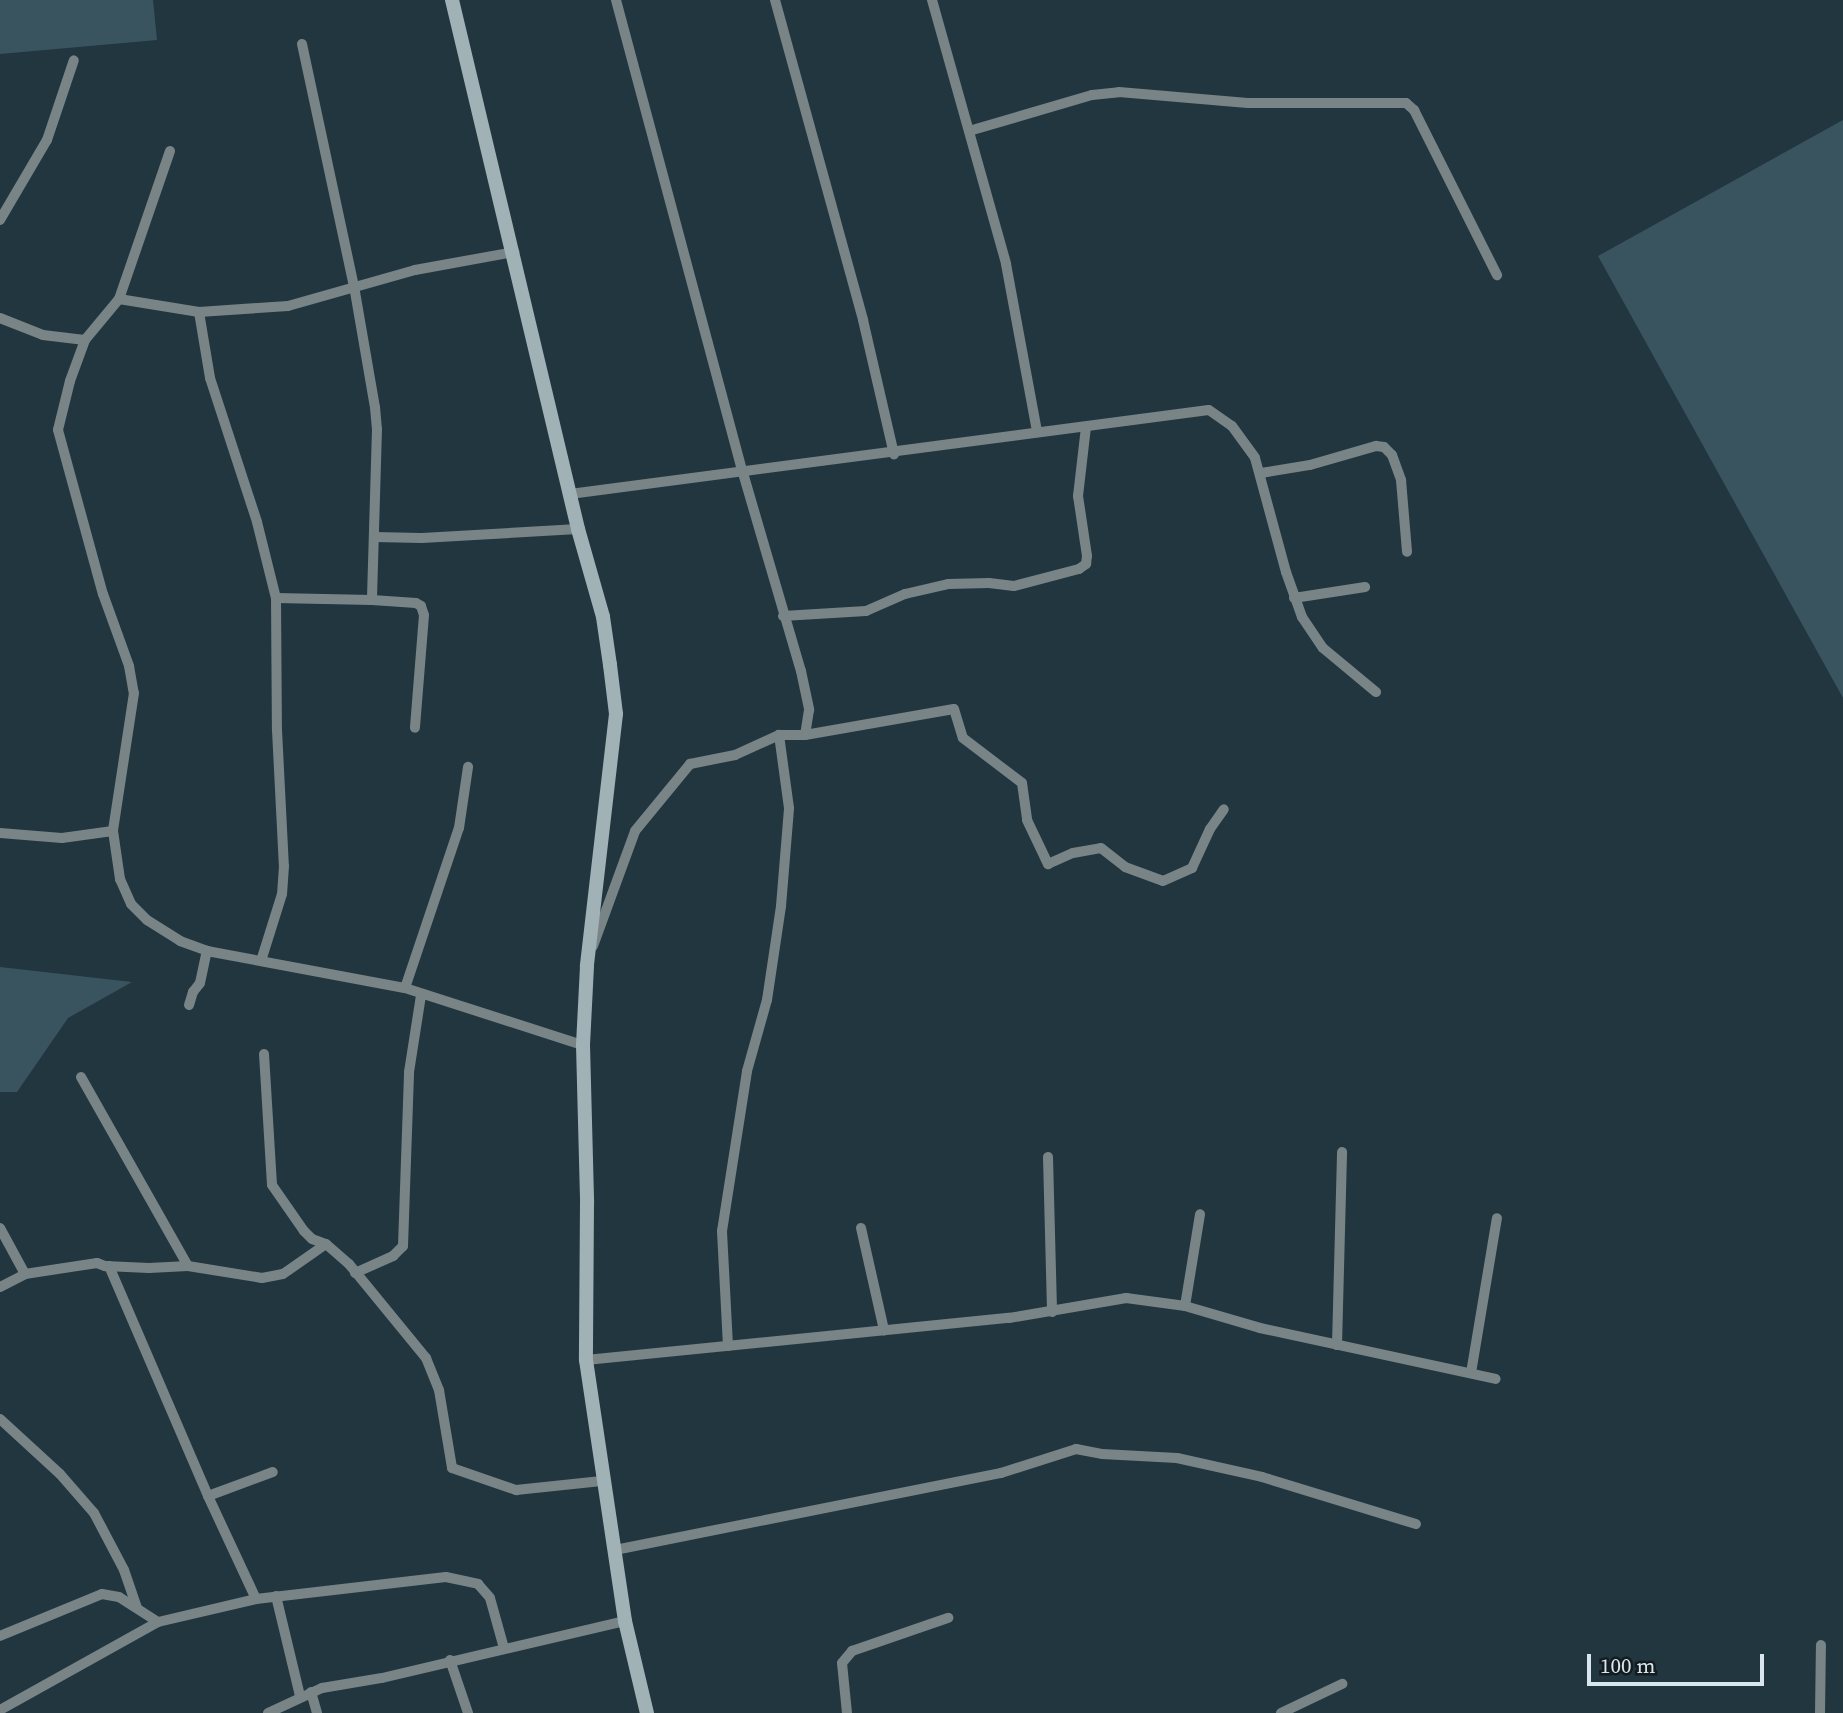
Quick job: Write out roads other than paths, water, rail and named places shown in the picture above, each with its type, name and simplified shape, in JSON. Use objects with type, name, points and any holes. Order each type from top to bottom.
[{"type":"street","points":[[452,0],[578,529],[603,617],[616,714],[586,966],[583,1045],[587,1202],[586,1360],[625,1621],[647,1713]]},
{"type":"street","points":[[616,0],[743,473],[801,671],[809,710],[805,736]]},
{"type":"street","points":[[775,0],[863,320],[894,454]]},
{"type":"street","points":[[932,0],[1017,310],[1038,432]]},
{"type":"street","points":[[302,44],[354,286],[377,429],[372,600]]},
{"type":"street","points":[[0,220],[47,140],[74,60]]},
{"type":"street","points":[[969,131],[1092,95],[1119,92],[1248,103],[1406,103],[1413,110],[1497,275]]},
{"type":"street","points":[[170,151],[119,299],[85,340],[70,381],[58,430],[103,594],[129,666],[134,693],[113,831],[120,879],[131,904],[147,920],[180,941],[207,951],[405,988],[583,1045]]},
{"type":"street","points":[[119,299],[200,312],[288,306],[415,270],[513,252]]},
{"type":"street","points":[[200,312],[210,377],[257,522],[276,598],[278,743],[284,866],[282,894],[261,961]]},
{"type":"street","points":[[0,318],[43,335],[85,340]]},
{"type":"street","points":[[570,494],[894,454],[1199,409],[1209,410],[1232,426],[1247,444],[1261,473],[1294,598],[1323,648],[1376,692]]},
{"type":"street","points":[[783,615],[866,611],[905,594],[948,584],[989,583],[1014,586],[1079,569],[1086,564],[1087,556],[1078,496],[1086,427]]},
{"type":"street","points":[[1261,473],[1318,464],[1376,446],[1384,447],[1392,455],[1401,480],[1407,552]]},
{"type":"street","points":[[374,537],[422,538],[578,529]]},
{"type":"street","points":[[1294,598],[1365,587]]},
{"type":"street","points":[[276,598],[416,603],[424,610],[415,728]]},
{"type":"street","points":[[586,966],[635,831],[690,764],[735,755],[779,735],[805,736],[954,709],[963,738],[1022,783],[1027,820],[1048,864],[1073,853],[1101,848],[1125,867],[1163,881],[1192,868],[1210,829],[1224,809]]},
{"type":"street","points":[[728,1346],[722,1231],[747,1071],[767,1000],[781,906],[789,808],[779,735]]},
{"type":"street","points":[[405,988],[459,828],[468,767]]},
{"type":"street","points":[[0,833],[62,838],[113,831]]},
{"type":"street","points":[[189,1005],[201,979],[207,951]]},
{"type":"street","points":[[355,1273],[393,1256],[403,1246],[409,1072],[421,995]]},
{"type":"street","points":[[264,1054],[272,1185],[304,1231],[312,1239],[326,1244],[355,1273],[418,1347],[434,1371],[452,1468],[516,1490],[603,1481]]},
{"type":"street","points":[[80,1077],[188,1266]]},
{"type":"street","points":[[1337,1345],[1342,1152]]},
{"type":"street","points":[[1048,1157],[1052,1312]]},
{"type":"street","points":[[1185,1306],[1200,1214]]},
{"type":"street","points":[[1471,1373],[1497,1218]]},
{"type":"street","points":[[0,1228],[24,1274]]},
{"type":"street","points":[[861,1228],[884,1330]]},
{"type":"street","points":[[0,1287],[24,1274],[97,1263],[109,1266],[188,1266],[262,1278],[283,1274],[326,1244]]},
{"type":"street","points":[[109,1266],[208,1496],[256,1599]]},
{"type":"street","points":[[586,1360],[1052,1312],[1126,1298],[1185,1306],[1260,1328],[1496,1379]]},
{"type":"street","points":[[0,1419],[61,1474],[94,1513],[124,1570],[137,1607]]},
{"type":"street","points":[[615,1550],[1001,1473],[1076,1449],[1102,1454],[1135,1453],[1177,1458],[1262,1477],[1416,1524]]},
{"type":"street","points":[[208,1496],[273,1472]]},
{"type":"street","points":[[0,1710],[158,1622],[276,1596],[446,1577],[478,1584],[489,1598],[504,1648]]},
{"type":"street","points":[[0,1636],[102,1594],[119,1597],[158,1622]]},
{"type":"street","points":[[276,1596],[305,1694],[317,1713]]},
{"type":"street","points":[[847,1713],[842,1663],[852,1651],[948,1618]]},
{"type":"street","points":[[268,1713],[305,1694],[625,1621]]},
{"type":"street","points":[[1820,1713],[1821,1645]]},
{"type":"street","points":[[450,1660],[468,1713]]},
{"type":"street","points":[[1281,1713],[1342,1684]]}]
